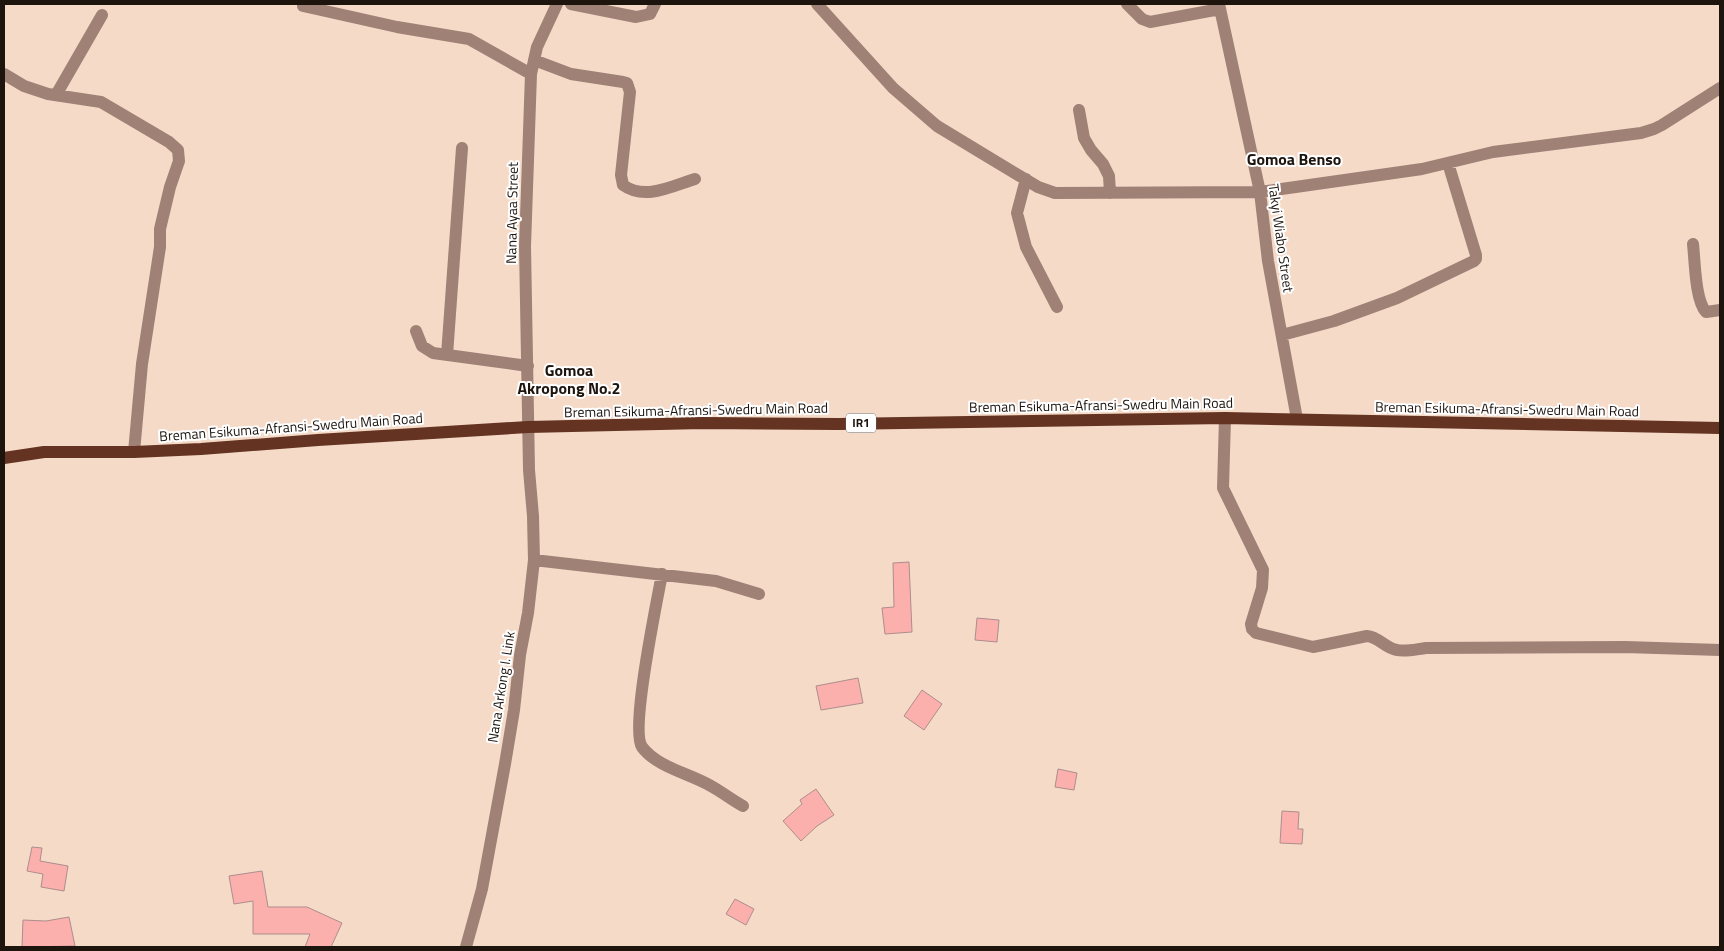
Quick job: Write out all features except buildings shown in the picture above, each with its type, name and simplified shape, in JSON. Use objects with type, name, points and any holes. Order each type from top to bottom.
[{"type":"main road","name":"Breman Esikuma-Afransi-Swedru Main Road","points":[[4,458],[44,452],[134,452],[201,449],[528,427],[703,423],[839,424],[1225,418],[1720,428]]},
{"type":"street","name":"Nana Ayaa Street","points":[[528,427],[525,246],[531,74],[537,47],[557,4]]},
{"type":"street","points":[[571,4],[636,17],[650,14],[655,4]]},
{"type":"street","points":[[817,4],[893,88],[937,126],[1038,187],[1055,193],[1260,192],[1422,169],[1494,152],[1647,131],[1662,125],[1720,88]]},
{"type":"street","points":[[1127,4],[1142,19],[1150,22],[1220,6]]},
{"type":"street","points":[[303,6],[397,27],[469,39],[531,74]]},
{"type":"street","name":"Takyi Wiabo Street","points":[[1220,6],[1260,192],[1268,261],[1298,419]]},
{"type":"street","points":[[56,95],[102,15]]},
{"type":"street","points":[[534,60],[561,72],[627,84],[630,92],[621,176],[623,185],[630,190],[649,193],[695,180]]},
{"type":"street","points":[[4,74],[24,86],[48,94],[101,102],[169,142],[178,150],[179,161],[170,187],[160,229],[160,247],[142,364],[134,452]]},
{"type":"street","points":[[1080,110],[1084,138],[1090,150],[1103,164],[1109,176],[1110,193]]},
{"type":"street","points":[[447,355],[462,148]]},
{"type":"street","points":[[1282,335],[1334,321],[1389,300],[1474,261],[1476,255],[1448,163]]},
{"type":"street","points":[[1026,179],[1017,213],[1026,247],[1057,307]]},
{"type":"street","points":[[1692,244],[1699,298],[1702,307],[1706,312],[1720,310]]},
{"type":"street","points":[[416,331],[422,346],[433,352],[528,366]]},
{"type":"street","points":[[1225,418],[1223,488],[1263,570],[1262,588],[1251,624],[1252,629],[1256,633],[1313,647],[1372,636],[1392,649],[1400,651],[1426,648],[1626,647],[1720,650]]},
{"type":"street","name":"Nana Arkong I. Link","points":[[466,947],[482,889],[505,764],[528,613],[534,560],[528,427]]},
{"type":"street","points":[[534,560],[716,581],[759,594]]},
{"type":"street","points":[[662,574],[646,660],[639,716],[638,726],[641,746],[658,762],[710,785],[743,806]]},
{"type":"district","name":"Gomoa Benso","points":[[1294,159]]},
{"type":"district","name":"Gomoa Akropong No.2","points":[[569,379]]}]
